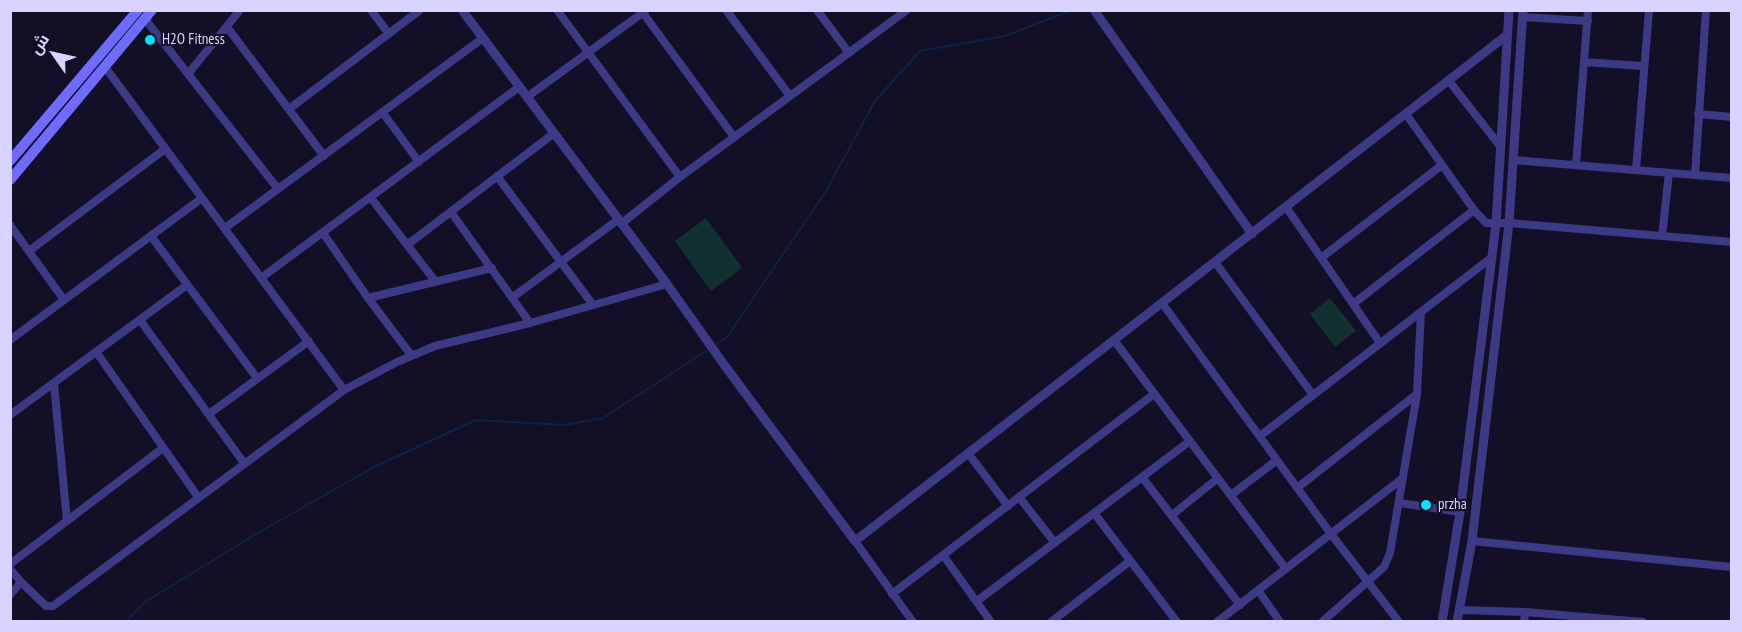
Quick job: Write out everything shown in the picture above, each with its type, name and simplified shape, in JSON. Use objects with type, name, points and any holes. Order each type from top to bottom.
[{"type":"main road","points":[[10,180],[105,67],[145,13]]},
{"type":"main road","points":[[13,154],[145,13]]},
{"type":"street","points":[[188,74],[240,10]]},
{"type":"street","points":[[371,10],[389,34]]},
{"type":"street","points":[[289,109],[420,10]]},
{"type":"street","points":[[462,10],[696,323],[725,366],[913,621]]},
{"type":"street","points":[[557,10],[680,177]]},
{"type":"street","points":[[726,10],[790,96]]},
{"type":"street","points":[[817,10],[849,53]]},
{"type":"street","points":[[513,297],[908,10]]},
{"type":"street","points":[[1094,10],[1252,234]]},
{"type":"street","points":[[1442,621],[1460,512],[1496,224],[1509,10]]},
{"type":"street","points":[[1576,165],[1588,10]]},
{"type":"street","points":[[1636,170],[1648,10]]},
{"type":"street","points":[[1695,175],[1706,10]]},
{"type":"street","points":[[527,98],[645,12],[735,137]]},
{"type":"street","points":[[145,13],[188,74],[278,189]]},
{"type":"street","points":[[1457,621],[1472,541],[1509,223],[1523,14],[1588,21]]},
{"type":"street","points":[[227,27],[324,156]]},
{"type":"street","points":[[855,541],[1507,35]]},
{"type":"street","points":[[225,228],[483,38]]},
{"type":"street","points":[[1584,62],[1643,66]]},
{"type":"street","points":[[105,67],[345,390]]},
{"type":"street","points":[[1449,81],[1500,146]]},
{"type":"street","points":[[261,278],[519,87]]},
{"type":"street","points":[[383,113],[419,162]]},
{"type":"street","points":[[1406,114],[1473,210],[1484,222],[1731,242]]},
{"type":"street","points":[[1698,114],[1731,117]]},
{"type":"street","points":[[407,245],[553,134]]},
{"type":"street","points":[[29,251],[165,149]]},
{"type":"street","points":[[1513,160],[1731,178]]},
{"type":"street","points":[[1321,258],[1442,165]]},
{"type":"street","points":[[1662,236],[1669,173]]},
{"type":"street","points":[[497,176],[593,305]]},
{"type":"street","points":[[10,340],[202,198]]},
{"type":"street","points":[[371,198],[435,281]]},
{"type":"street","points":[[1286,207],[1380,343]]},
{"type":"street","points":[[1353,304],[1473,210]]},
{"type":"street","points":[[451,212],[530,323]]},
{"type":"street","points":[[10,225],[64,300]]},
{"type":"street","points":[[323,232],[368,298],[411,355]]},
{"type":"street","points":[[151,236],[257,378]]},
{"type":"street","points":[[1260,436],[1491,258]]},
{"type":"street","points":[[1215,262],[1313,395]]},
{"type":"street","points":[[368,298],[492,268]]},
{"type":"street","points":[[164,448],[67,521],[12,570],[46,606],[53,606],[345,390],[411,355],[435,346],[530,323],[667,284]]},
{"type":"street","points":[[10,415],[187,285]]},
{"type":"street","points":[[1162,303],[1331,534],[1399,621]]},
{"type":"street","points":[[1322,621],[1370,582],[1384,567],[1390,554],[1417,394],[1421,312]]},
{"type":"street","points":[[140,320],[244,463]]},
{"type":"street","points":[[1114,340],[1286,569]]},
{"type":"street","points":[[209,414],[309,341]]},
{"type":"street","points":[[97,353],[198,497]]},
{"type":"street","points":[[54,384],[67,521]]},
{"type":"street","points":[[892,594],[1154,394]]},
{"type":"street","points":[[1297,488],[1417,394]]},
{"type":"street","points":[[977,601],[1190,441]]},
{"type":"street","points":[[968,453],[1008,506]]},
{"type":"street","points":[[1231,495],[1277,460]]},
{"type":"street","points":[[1142,477],[1240,604]]},
{"type":"street","points":[[1172,515],[1218,478]]},
{"type":"street","points":[[1218,621],[1403,478]]},
{"type":"street","points":[[1019,497],[1055,543]]},
{"type":"street","points":[[1400,503],[1460,512]]},
{"type":"street","points":[[1094,513],[1177,621]]},
{"type":"street","points":[[1472,541],[1731,567]]},
{"type":"street","points":[[943,555],[991,621]]},
{"type":"street","points":[[1051,621],[1131,561]]},
{"type":"street","points":[[10,595],[21,582]]},
{"type":"street","points":[[1258,590],[1280,621]]},
{"type":"street","points":[[1459,610],[1525,612],[1586,619],[1643,621]]},
{"type":"street","points":[[1524,621],[1525,612]]},
{"type":"green space","points":[[706,218],[742,268],[711,291],[675,241]]},
{"type":"green space","points":[[1330,298],[1356,331],[1335,347],[1310,314]]},
{"type":"waterway","points":[[714,346],[727,337],[826,191],[875,101],[920,51],[1005,36],[1072,10]]},
{"type":"waterway","points":[[126,622],[145,602],[261,531],[376,466],[476,420],[565,425],[603,418],[709,349]]},
{"type":"place","name":"H2O Fitness","points":[[150,40]]},
{"type":"place","name":"przha","points":[[1426,505]]}]
